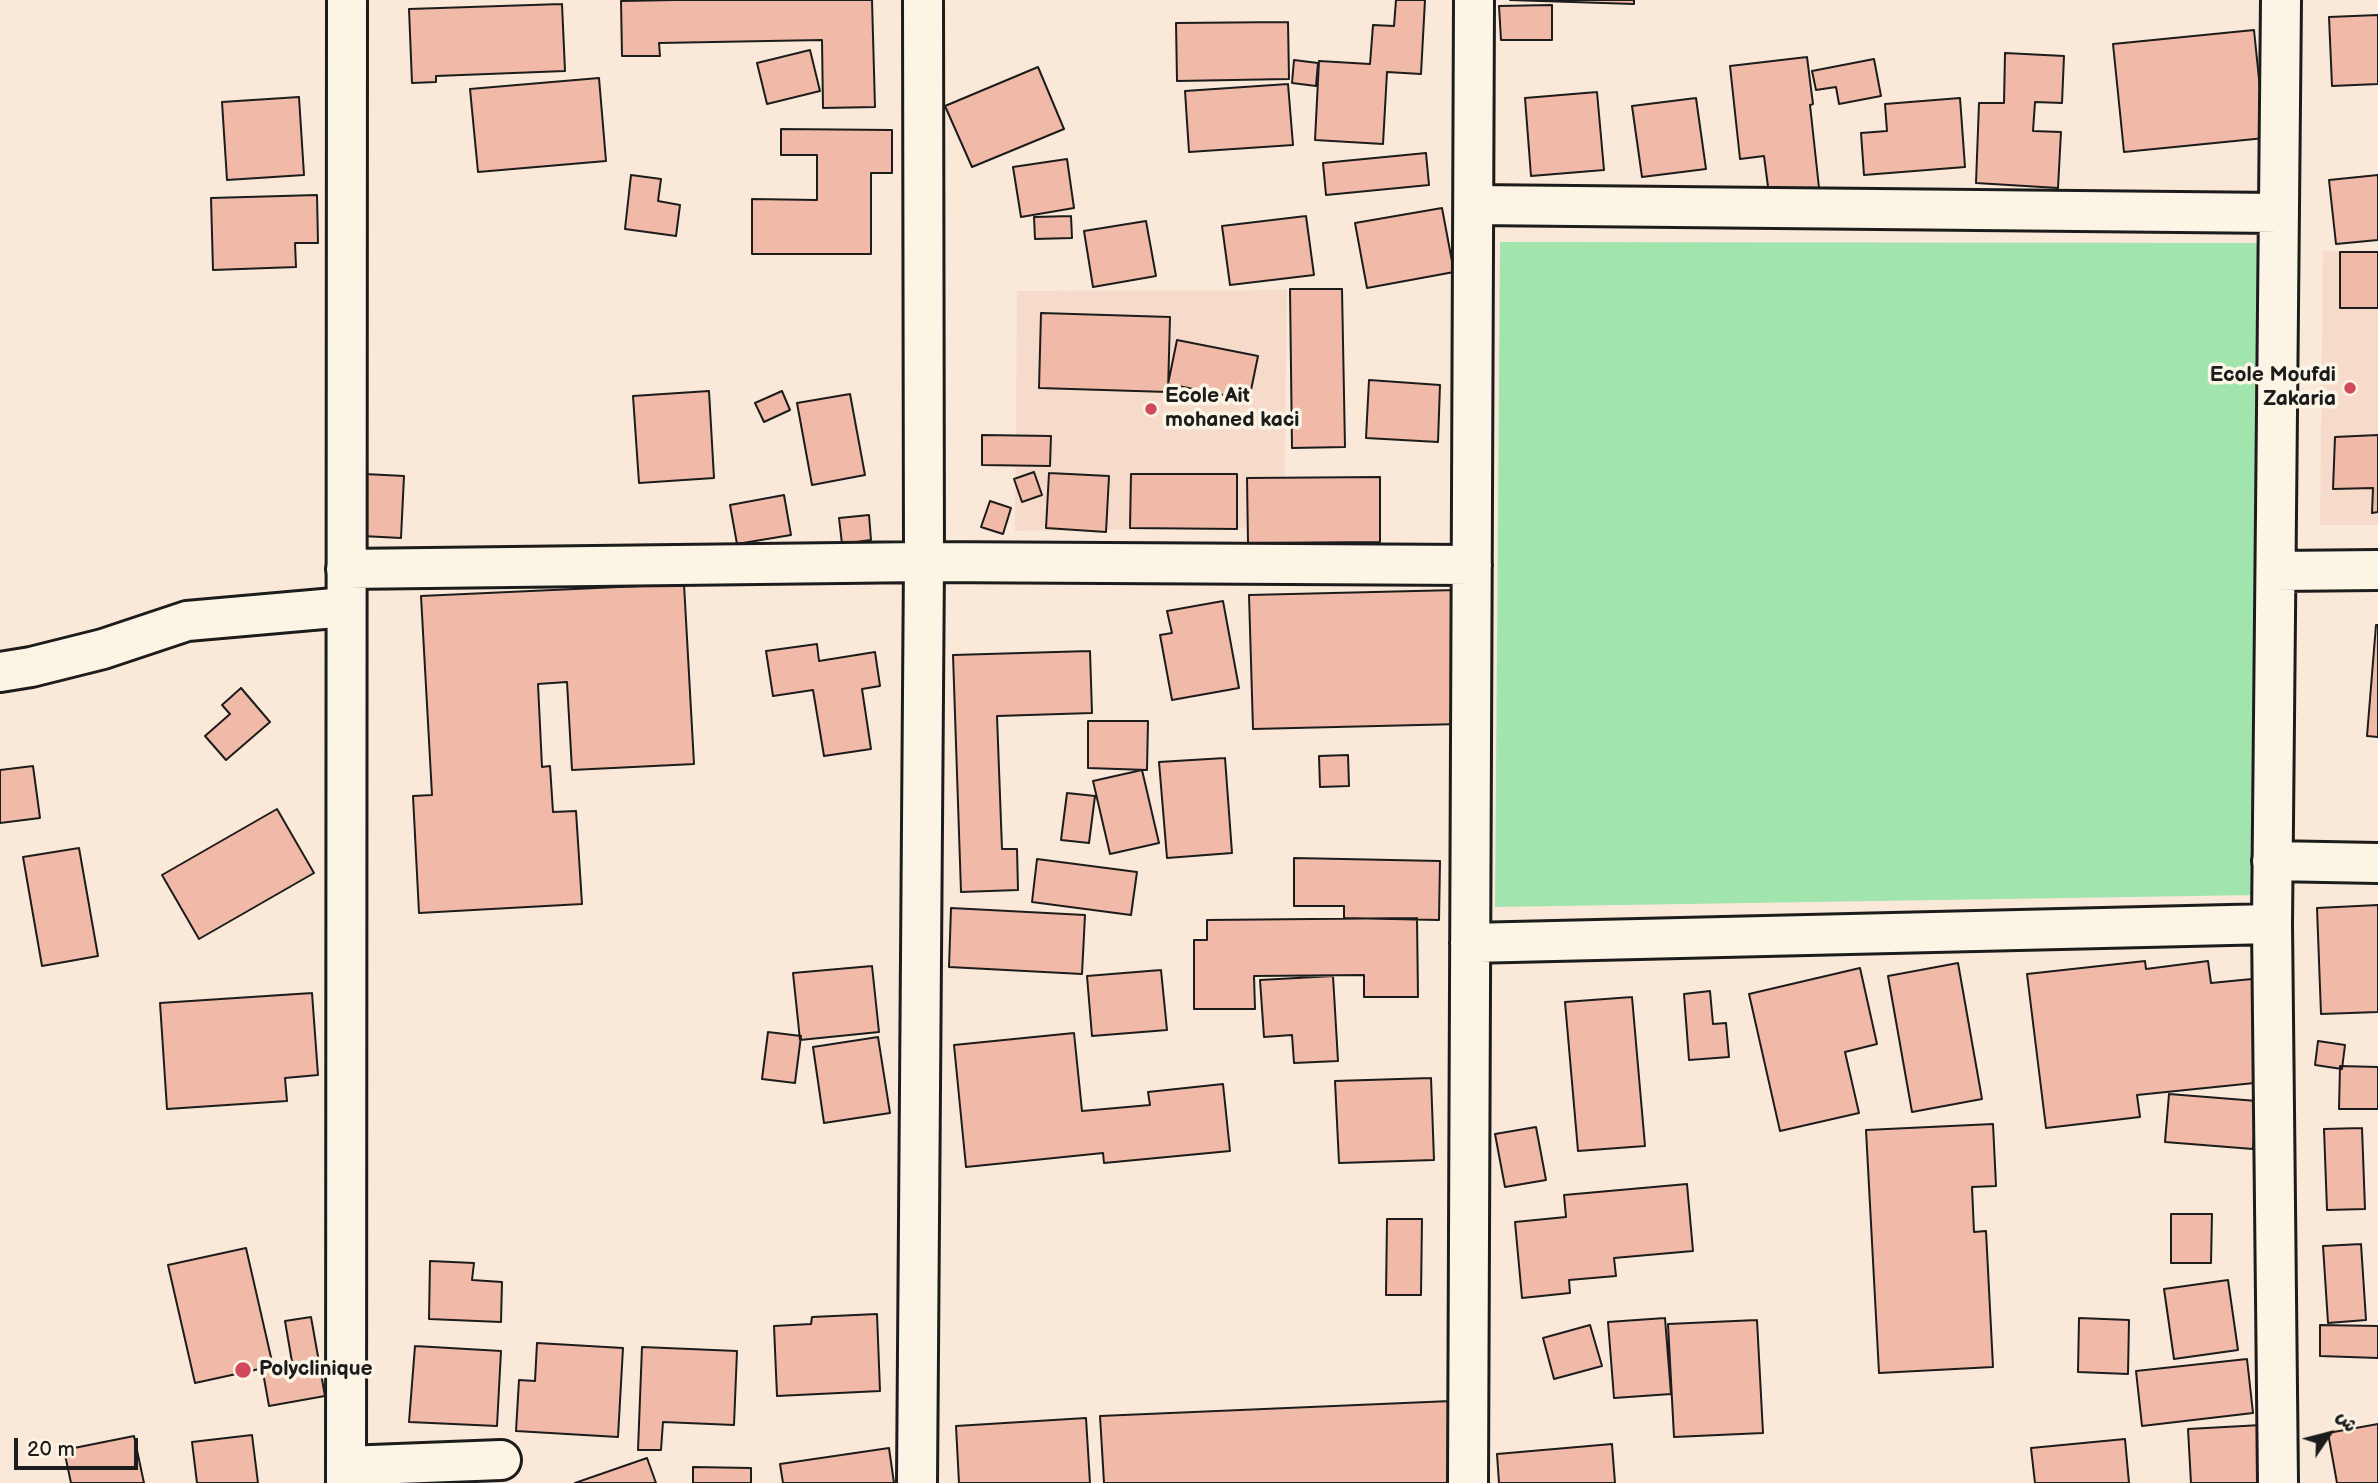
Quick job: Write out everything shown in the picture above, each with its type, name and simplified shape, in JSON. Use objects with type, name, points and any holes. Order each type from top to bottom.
[{"type":"street","points":[[347,0],[346,1475],[501,1460]]},
{"type":"street","points":[[917,1483],[925,562],[923,0]]},
{"type":"street","points":[[1468,1483],[1475,0]]},
{"type":"street","points":[[2278,1483],[2272,924],[2281,0]]},
{"type":"street","points":[[1474,205],[2279,213]]},
{"type":"street","points":[[346,569],[925,562],[1472,565]]},
{"type":"street","points":[[2276,571],[2378,570]]},
{"type":"street","points":[[0,672],[103,649],[187,621],[346,607]]},
{"type":"street","points":[[2273,861],[2378,863]]},
{"type":"street","points":[[1471,943],[2272,924]]},
{"type":"shaded area","name":"Ecole Moufdi Zakaria","points":[[2323,251],[2378,252],[2378,525],[2320,525]]},
{"type":"shaded area","name":"Ecole Ait mohaned kaci","points":[[1287,290],[1284,528],[1015,531],[1017,291]]},
{"type":"green space","points":[[1500,242],[2265,243],[2257,895],[1495,907]]},
{"type":"building","points":[[872,0],[875,107],[823,108],[822,40],[659,43],[660,56],[622,56],[621,1]]},
{"type":"building","points":[[1396,0],[1425,0],[1421,74],[1387,72],[1383,144],[1315,140],[1319,61],[1370,64],[1373,25],[1394,26]]},
{"type":"building","points":[[1510,0],[1634,0],[1634,4]]},
{"type":"building","points":[[562,4],[565,71],[436,76],[436,82],[412,83],[409,9]]},
{"type":"building","points":[[1552,5],[1552,40],[1501,40],[1499,6]]},
{"type":"building","points":[[2378,15],[2378,84],[2332,86],[2329,17]]},
{"type":"building","points":[[1288,22],[1289,79],[1177,81],[1176,23]]},
{"type":"building","points":[[2254,30],[2265,138],[2124,152],[2113,44]]},
{"type":"building","points":[[810,50],[820,91],[767,104],[757,63]]},
{"type":"building","points":[[2005,53],[2064,56],[2062,103],[2035,102],[2033,131],[2061,132],[2058,188],[1976,183],[1979,103],[2004,103]]},
{"type":"building","points":[[1807,57],[1820,197],[1770,202],[1764,156],[1740,159],[1730,66]]},
{"type":"building","points":[[1874,59],[1881,96],[1839,104],[1836,87],[1816,90],[1812,71]]},
{"type":"building","points":[[1294,60],[1318,63],[1316,86],[1292,83]]},
{"type":"building","points":[[1038,67],[1064,129],[972,167],[945,106]]},
{"type":"building","points":[[599,78],[606,161],[478,172],[470,89]]},
{"type":"building","points":[[1288,84],[1293,145],[1189,152],[1185,91]]},
{"type":"building","points":[[1597,92],[1604,170],[1531,176],[1525,98]]},
{"type":"building","points":[[299,97],[304,175],[227,180],[222,102]]},
{"type":"building","points":[[1696,98],[1706,169],[1642,177],[1632,106]]},
{"type":"building","points":[[1960,98],[1965,167],[1864,175],[1861,133],[1887,131],[1885,104]]},
{"type":"building","points":[[781,129],[892,130],[892,173],[871,173],[871,254],[752,254],[752,199],[817,200],[817,155],[781,155]]},
{"type":"building","points":[[1426,153],[1429,185],[1326,195],[1323,163]]},
{"type":"building","points":[[1067,159],[1074,208],[1021,217],[1013,167]]},
{"type":"building","points":[[631,175],[661,179],[658,201],[680,205],[676,236],[625,229]]},
{"type":"building","points":[[2378,175],[2378,240],[2336,244],[2329,180]]},
{"type":"building","points":[[317,195],[318,243],[295,243],[296,267],[213,270],[211,198]]},
{"type":"building","points":[[1442,208],[1454,272],[1367,288],[1355,223]]},
{"type":"building","points":[[1071,216],[1072,238],[1035,239],[1034,217]]},
{"type":"building","points":[[1306,216],[1314,275],[1230,285],[1222,226]]},
{"type":"building","points":[[1146,221],[1156,276],[1093,287],[1084,231]]},
{"type":"building","points":[[2340,252],[2378,252],[2378,308],[2340,308]]},
{"type":"building","points":[[1290,289],[1342,289],[1345,447],[1292,448]]},
{"type":"building","points":[[1041,313],[1170,317],[1168,392],[1039,388]]},
{"type":"building","points":[[1177,340],[1258,356],[1249,400],[1168,384]]},
{"type":"building","points":[[1369,380],[1440,385],[1438,442],[1366,438]]},
{"type":"building","points":[[709,391],[714,478],[639,483],[633,396]]},
{"type":"building","points":[[782,391],[790,410],[764,422],[755,403]]},
{"type":"building","points":[[850,394],[865,475],[812,485],[797,403]]},
{"type":"building","points":[[982,435],[1051,436],[1050,466],[982,465]]},
{"type":"building","points":[[2378,435],[2378,512],[2372,513],[2373,488],[2333,489],[2335,437]]},
{"type":"building","points":[[1034,472],[1042,495],[1022,502],[1014,479]]},
{"type":"building","points":[[1049,473],[1109,476],[1106,532],[1046,528]]},
{"type":"building","points":[[365,474],[404,476],[401,538],[362,536]]},
{"type":"building","points":[[1131,474],[1237,474],[1237,529],[1130,528]]},
{"type":"building","points":[[1380,477],[1380,542],[1248,543],[1247,478]]},
{"type":"building","points":[[784,495],[791,535],[737,544],[730,505]]},
{"type":"building","points":[[990,501],[1011,508],[1003,534],[981,527]]},
{"type":"building","points":[[869,515],[871,540],[842,544],[839,518]]},
{"type":"building","points":[[684,584],[694,764],[572,770],[567,682],[538,684],[542,767],[550,766],[553,812],[576,811],[582,904],[419,913],[413,796],[432,795],[421,596]]},
{"type":"building","points":[[1457,590],[1461,724],[1253,729],[1249,595]]},
{"type":"building","points":[[1223,601],[1239,688],[1172,700],[1160,635],[1172,633],[1167,611]]},
{"type":"building","points":[[2378,625],[2378,737],[2367,736]]},
{"type":"building","points":[[817,644],[819,661],[875,652],[880,686],[862,689],[871,749],[824,756],[813,690],[773,696],[766,651]]},
{"type":"building","points":[[1090,651],[1092,713],[997,716],[1002,849],[1017,849],[1018,890],[961,892],[953,655]]},
{"type":"building","points":[[241,688],[270,722],[226,760],[205,736],[230,714],[222,705]]},
{"type":"building","points":[[1088,721],[1148,721],[1147,770],[1088,768]]},
{"type":"building","points":[[1348,755],[1349,786],[1320,787],[1319,756]]},
{"type":"building","points":[[1225,758],[1232,853],[1167,858],[1159,762]]},
{"type":"building","points":[[33,766],[40,818],[0,823],[0,770]]},
{"type":"building","points":[[1142,770],[1159,843],[1110,854],[1093,781]]},
{"type":"building","points":[[1067,793],[1095,796],[1089,843],[1061,840]]},
{"type":"building","points":[[277,809],[314,873],[199,939],[162,875]]},
{"type":"building","points":[[79,848],[98,956],[42,966],[23,857]]},
{"type":"building","points":[[1294,858],[1440,861],[1439,920],[1344,918],[1344,906],[1294,906]]},
{"type":"building","points":[[1037,859],[1137,872],[1131,915],[1032,902]]},
{"type":"building","points":[[2378,905],[2378,1012],[2321,1014],[2317,908]]},
{"type":"building","points":[[951,908],[1085,915],[1082,974],[949,967]]},
{"type":"building","points":[[1417,918],[1418,997],[1364,997],[1364,975],[1254,976],[1255,1009],[1194,1009],[1194,940],[1207,940],[1207,920]]},
{"type":"building","points":[[2145,961],[2146,969],[2208,961],[2211,983],[2252,979],[2264,1082],[2137,1095],[2140,1117],[2046,1128],[2027,974]]},
{"type":"building","points":[[1958,963],[1982,1099],[1912,1112],[1888,976]]},
{"type":"building","points":[[872,966],[879,1032],[800,1040],[793,973]]},
{"type":"building","points":[[1860,968],[1877,1044],[1845,1052],[1859,1113],[1780,1131],[1749,994]]},
{"type":"building","points":[[1161,970],[1167,1030],[1092,1036],[1087,976]]},
{"type":"building","points":[[1333,976],[1338,1061],[1294,1063],[1292,1035],[1264,1037],[1260,980]]},
{"type":"building","points":[[1710,991],[1713,1024],[1726,1023],[1729,1057],[1689,1060],[1684,994]]},
{"type":"building","points":[[312,993],[318,1075],[285,1078],[287,1101],[167,1109],[160,1003]]},
{"type":"building","points":[[1632,997],[1645,1146],[1578,1151],[1565,1002]]},
{"type":"building","points":[[768,1032],[801,1036],[795,1083],[762,1079]]},
{"type":"building","points":[[1074,1033],[1082,1111],[1150,1105],[1148,1092],[1223,1084],[1230,1151],[1104,1163],[1103,1153],[966,1167],[954,1045]]},
{"type":"building","points":[[878,1037],[890,1113],[824,1123],[813,1047]]},
{"type":"building","points":[[2318,1041],[2345,1045],[2342,1069],[2315,1065]]},
{"type":"building","points":[[2340,1066],[2378,1067],[2378,1109],[2339,1109]]},
{"type":"building","points":[[1431,1078],[1434,1160],[1339,1163],[1335,1081]]},
{"type":"building","points":[[2169,1094],[2257,1101],[2253,1149],[2165,1142]]},
{"type":"building","points":[[1993,1124],[1996,1186],[1972,1187],[1974,1232],[1986,1231],[1993,1367],[1879,1373],[1866,1130]]},
{"type":"building","points":[[1536,1127],[1546,1180],[1505,1187],[1495,1134]]},
{"type":"building","points":[[2362,1128],[2365,1209],[2327,1210],[2324,1129]]},
{"type":"building","points":[[1687,1184],[1693,1251],[1614,1258],[1616,1276],[1569,1280],[1570,1293],[1522,1298],[1515,1222],[1566,1217],[1564,1195]]},
{"type":"building","points":[[2171,1214],[2212,1214],[2211,1263],[2171,1263]]},
{"type":"building","points":[[1387,1219],[1422,1219],[1421,1295],[1386,1295]]},
{"type":"building","points":[[2361,1244],[2366,1320],[2328,1323],[2323,1246]]},
{"type":"building","points":[[246,1248],[273,1366],[195,1383],[168,1265]]},
{"type":"building","points":[[430,1261],[474,1263],[472,1280],[502,1282],[501,1322],[429,1319]]},
{"type":"building","points":[[2228,1280],[2238,1350],[2174,1359],[2164,1289]]},
{"type":"building","points":[[877,1314],[880,1391],[777,1396],[774,1326],[811,1324],[812,1317]]},
{"type":"building","points":[[311,1317],[325,1396],[269,1406],[262,1367],[292,1362],[285,1321]]},
{"type":"building","points":[[1665,1318],[1671,1394],[1614,1398],[1608,1322]]},
{"type":"building","points":[[2079,1318],[2129,1320],[2128,1374],[2078,1372]]},
{"type":"building","points":[[1757,1320],[1763,1433],[1674,1437],[1668,1324]]},
{"type":"building","points":[[1590,1325],[1602,1366],[1554,1379],[1543,1338]]},
{"type":"building","points":[[2320,1325],[2378,1326],[2378,1358],[2320,1356]]},
{"type":"building","points":[[537,1343],[623,1348],[618,1437],[516,1431],[519,1380],[535,1381]]},
{"type":"building","points":[[415,1346],[501,1351],[497,1426],[409,1422]]},
{"type":"building","points":[[642,1347],[737,1351],[734,1425],[663,1422],[661,1450],[638,1450]]},
{"type":"building","points":[[2247,1359],[2253,1413],[2142,1426],[2136,1371]]},
{"type":"building","points":[[1451,1401],[1455,1483],[1104,1483],[1100,1416]]},
{"type":"building","points":[[1086,1418],[1090,1483],[959,1483],[956,1426]]},
{"type":"building","points":[[2280,1424],[2283,1483],[2191,1483],[2188,1429]]},
{"type":"building","points":[[2378,1424],[2378,1483],[2337,1483],[2328,1433]]},
{"type":"building","points":[[252,1435],[258,1483],[197,1483],[192,1442]]},
{"type":"building","points":[[134,1436],[144,1483],[71,1483],[64,1450]]},
{"type":"building","points":[[2125,1439],[2129,1483],[2035,1483],[2031,1448]]},
{"type":"building","points":[[1612,1444],[1615,1483],[1499,1483],[1497,1454]]},
{"type":"building","points":[[889,1448],[894,1483],[783,1483],[780,1464]]},
{"type":"building","points":[[647,1458],[656,1483],[575,1483]]},
{"type":"building","points":[[693,1467],[751,1468],[751,1483],[693,1483]]},
{"type":"place","name":"Ecole Moufdi Zakaria","points":[[2350,388]]},
{"type":"place","name":"Ecole Ait mohaned kaci","points":[[1151,409]]},
{"type":"place","name":"Polyclinique","points":[[243,1370]]}]
